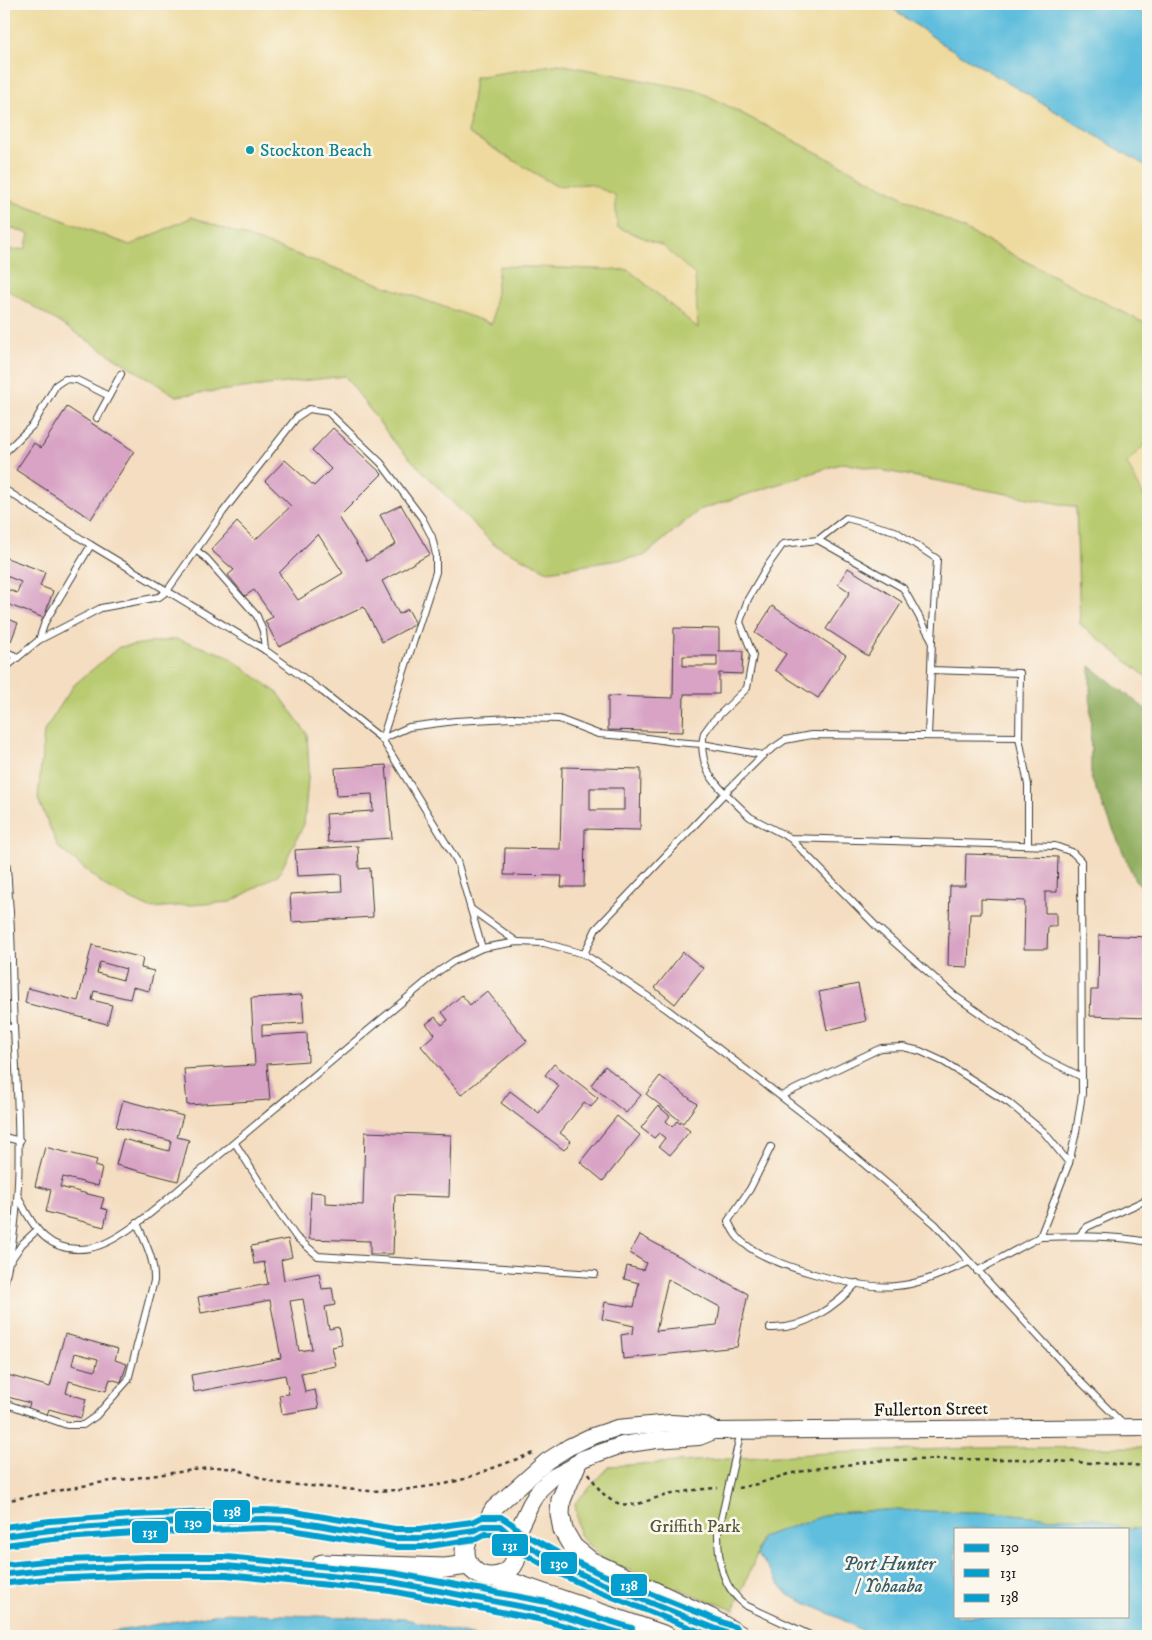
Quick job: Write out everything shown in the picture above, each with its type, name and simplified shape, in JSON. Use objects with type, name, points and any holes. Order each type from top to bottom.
[{"type":"main road","name":"Fullerton Street","points":[[479,1528],[494,1509],[547,1461],[569,1447],[590,1437],[617,1428],[671,1423],[704,1425],[714,1431]]},
{"type":"main road","name":"Fullerton Street","points":[[513,1538],[531,1503],[540,1489],[552,1477],[583,1469],[582,1459],[622,1445],[699,1438],[714,1431],[742,1430],[1148,1427]]},
{"type":"main road","points":[[583,1469],[561,1500],[560,1514],[563,1530],[573,1547],[590,1561],[710,1618],[741,1636]]},
{"type":"main road","points":[[4,1536],[50,1530],[218,1520],[287,1520],[394,1538],[421,1538],[492,1524],[500,1526],[513,1538],[517,1554],[510,1569],[495,1577]]},
{"type":"main road","points":[[479,1528],[468,1537],[465,1555],[468,1564],[480,1575],[495,1577],[666,1636]]},
{"type":"main road","points":[[513,1538],[598,1582],[734,1636]]},
{"type":"main road","points":[[4,1575],[45,1570],[146,1566],[226,1566],[258,1563],[445,1568],[468,1564]]},
{"type":"main road","points":[[226,1566],[392,1582],[462,1594],[545,1611],[630,1636]]},
{"type":"lane","points":[[97,418],[122,374]]},
{"type":"lane","points":[[4,453],[33,425],[56,385],[65,379],[77,380],[109,396]]},
{"type":"lane","points":[[4,669],[39,640],[101,608],[159,597],[167,591],[223,512],[298,417],[309,409],[328,412],[381,463],[422,518],[432,536],[436,555],[436,572],[382,739]]},
{"type":"lane","points":[[4,489],[91,545],[265,650],[323,692],[382,739],[457,860],[482,948]]},
{"type":"lane","points":[[928,735],[937,559],[895,531],[846,518],[818,540],[783,544],[748,599],[740,622],[752,655],[747,688],[712,722],[704,734],[702,744],[703,762],[709,775],[750,817],[790,838],[877,927],[955,996],[1044,1058],[1082,1077]]},
{"type":"lane","points":[[818,540],[904,588],[932,640]]},
{"type":"lane","points":[[39,640],[44,622],[91,545]]},
{"type":"lane","points":[[197,551],[206,558],[257,616],[263,631],[265,650]]},
{"type":"lane","points":[[4,651],[18,657]]},
{"type":"lane","points":[[931,670],[1020,673],[1019,737],[1028,785],[1028,845]]},
{"type":"lane","points":[[382,739],[409,727],[456,721],[512,718],[559,719],[598,734],[702,744],[763,755]]},
{"type":"lane","points":[[584,954],[596,929],[763,755],[785,740],[811,735],[1019,737]]},
{"type":"lane","points":[[790,838],[1055,846],[1072,852],[1081,862],[1082,1077],[1080,1104],[1069,1163],[1040,1238]]},
{"type":"lane","points":[[4,850],[7,864],[7,917],[20,1141],[18,1196],[9,1264],[4,1284]]},
{"type":"lane","points":[[471,909],[517,942]]},
{"type":"lane","points":[[18,1196],[28,1217],[37,1230],[52,1243],[69,1250],[89,1249],[111,1242],[235,1143],[439,971],[454,961],[482,948],[517,942],[544,943],[584,954],[668,1010],[813,1121],[935,1224],[1073,1374],[1126,1427]]},
{"type":"lane","points":[[4,1026],[14,1029]]},
{"type":"lane","points":[[781,1096],[881,1048],[903,1047],[920,1051],[944,1062],[1009,1103],[1043,1130],[1069,1163]]},
{"type":"lane","points":[[4,1137],[20,1141]]},
{"type":"lane","points":[[235,1143],[296,1237],[318,1256],[595,1274]]},
{"type":"lane","points":[[771,1147],[750,1189],[728,1221],[734,1234],[745,1245],[762,1256],[816,1274],[857,1283],[896,1286],[933,1278],[969,1262]]},
{"type":"lane","points":[[1079,1236],[1086,1227],[1148,1199]]},
{"type":"lane","points":[[4,1403],[67,1425],[83,1425],[96,1416],[128,1380],[154,1281],[151,1255],[137,1223]]},
{"type":"lane","points":[[9,1264],[22,1244],[37,1230]]},
{"type":"lane","points":[[977,1271],[1040,1238],[1079,1236],[1127,1238],[1148,1242]]},
{"type":"lane","points":[[770,1328],[783,1329],[809,1320],[846,1296],[857,1283]]},
{"type":"lane","points":[[742,1430],[718,1533],[718,1547],[724,1575],[730,1591],[738,1600],[812,1636]]},
{"type":"path","points":[[4,1501],[98,1483],[216,1467],[236,1469],[275,1483],[369,1491],[403,1490],[446,1484],[464,1479],[534,1452]]},
{"type":"path","points":[[583,1469],[603,1495],[621,1504],[640,1503],[653,1498],[695,1490],[757,1484],[788,1474],[820,1468],[886,1460],[1018,1459],[1148,1466]]},
{"type":"green space","points":[[559,64],[699,91],[1148,325],[1148,441],[1128,463],[1148,505],[1148,678],[1080,624],[1076,507],[843,463],[699,510],[644,556],[548,571],[493,544],[394,442],[345,376],[176,396],[4,288],[4,250],[25,249],[29,234],[4,225],[4,198],[130,245],[192,217],[492,324],[499,266],[629,270],[698,328],[663,246],[617,227],[589,184],[556,186],[468,133],[475,77]]},
{"type":"green space","points":[[177,639],[226,655],[279,694],[307,734],[309,768],[304,824],[279,874],[231,902],[150,908],[109,889],[58,847],[38,799],[44,731],[74,685],[119,647]]},
{"type":"green space","points":[[1090,666],[1148,711],[1148,893],[1135,880],[1091,778]]},
{"type":"green space","name":"Griffith Park","points":[[1148,1447],[1148,1528],[1123,1528],[1094,1518],[1049,1518],[1004,1513],[888,1510],[832,1513],[761,1537],[757,1554],[734,1610],[602,1560],[579,1535],[575,1503],[610,1466],[828,1453],[976,1448]]},
{"type":"sand","name":"Stockton Beach","points":[[4,4],[886,4],[943,44],[1148,167],[1148,325],[699,91],[559,64],[475,77],[468,133],[556,186],[589,184],[615,195],[617,227],[663,246],[695,275],[698,328],[629,270],[499,266],[492,324],[192,217],[130,245],[4,198]]},
{"type":"sand","points":[[1148,441],[1148,505],[1127,463]]},
{"type":"water","points":[[886,4],[1148,4],[1148,167],[943,44]]},
{"type":"water","name":"Port Hunter / Yohaaba","points":[[888,1510],[1004,1513],[1049,1518],[1094,1518],[1123,1528],[954,1528],[954,1618],[1130,1618],[1130,1529],[1148,1528],[1148,1636],[872,1636],[839,1618],[788,1595],[757,1554],[761,1537],[832,1513]]},
{"type":"water","points":[[224,1613],[406,1619],[475,1636],[88,1636]]},
{"type":"building","points":[[67,407],[134,451],[91,519],[16,470],[34,443],[41,448]]},
{"type":"building","points":[[333,428],[382,474],[339,517],[367,561],[396,544],[380,515],[401,505],[430,554],[382,581],[399,614],[408,609],[416,624],[382,642],[364,607],[279,647],[265,621],[273,617],[254,590],[245,596],[228,575],[234,570],[211,550],[237,522],[255,540],[291,506],[265,481],[285,460],[314,486],[331,469],[312,450]],"holes":[[[318,534],[343,573],[298,600],[279,573]]]},
{"type":"building","points":[[4,557],[45,572],[40,586],[53,591],[44,618],[4,603],[4,588],[17,593],[21,582],[4,575]]},
{"type":"building","points":[[848,568],[902,602],[868,656],[826,629],[850,592],[838,584]]},
{"type":"building","points":[[772,606],[846,655],[818,698],[775,670],[786,654],[755,633]]},
{"type":"building","points":[[4,617],[18,623],[11,641],[4,639]]},
{"type":"building","points":[[674,628],[719,629],[719,651],[743,651],[742,674],[719,673],[719,694],[684,694],[683,732],[608,730],[608,696],[673,698]],"holes":[[[683,656],[717,656],[717,666],[683,666]]]},
{"type":"building","points":[[386,765],[392,838],[328,842],[326,814],[373,811],[372,794],[337,796],[335,768]]},
{"type":"building","points":[[562,767],[641,769],[640,830],[585,829],[584,887],[561,887],[562,876],[504,875],[505,848],[560,849]],"holes":[[[590,788],[624,788],[624,810],[590,810]]]},
{"type":"building","points":[[358,846],[359,869],[370,868],[373,917],[292,922],[290,894],[342,891],[341,874],[297,876],[295,850]]},
{"type":"building","points":[[966,854],[1058,857],[1057,892],[1045,892],[1045,913],[1056,913],[1056,926],[1048,926],[1047,949],[1024,949],[1025,901],[981,899],[981,914],[970,914],[968,967],[948,966],[950,886],[965,886]]},
{"type":"building","points":[[1099,935],[1148,937],[1148,1018],[1090,1016],[1091,990],[1098,990]]},
{"type":"building","points":[[92,945],[143,958],[141,968],[154,971],[149,991],[133,987],[130,999],[94,991],[92,1000],[112,1005],[107,1024],[25,1003],[28,988],[78,1001]],"holes":[[[100,962],[126,969],[123,980],[97,973]]]},
{"type":"building","points":[[683,952],[703,968],[675,1004],[655,988]]},
{"type":"building","points":[[858,984],[866,1021],[827,1030],[819,992]]},
{"type":"building","points":[[487,991],[527,1041],[461,1095],[421,1046],[435,1034],[426,1024],[435,1017],[442,1025],[448,1020],[442,1012],[462,995],[470,1005]]},
{"type":"building","points":[[302,995],[304,1023],[262,1025],[262,1036],[307,1033],[308,1061],[267,1064],[270,1100],[187,1105],[184,1069],[255,1065],[251,998]]},
{"type":"building","points":[[554,1064],[598,1098],[591,1107],[584,1102],[560,1133],[571,1141],[564,1150],[501,1103],[510,1091],[539,1113],[559,1086],[545,1075]]},
{"type":"building","points":[[605,1066],[641,1095],[626,1113],[591,1085]]},
{"type":"building","points":[[660,1076],[697,1104],[683,1123],[646,1094]]},
{"type":"building","points":[[123,1100],[183,1116],[177,1137],[189,1140],[178,1181],[116,1165],[123,1139],[169,1151],[171,1141],[116,1127]]},
{"type":"building","points":[[658,1106],[670,1116],[666,1121],[672,1127],[677,1121],[690,1131],[670,1155],[659,1146],[665,1138],[659,1133],[654,1138],[641,1128]]},
{"type":"building","points":[[617,1116],[640,1135],[603,1181],[580,1162]]},
{"type":"building","points":[[365,1132],[451,1135],[449,1197],[395,1195],[393,1254],[370,1254],[370,1241],[309,1239],[311,1192],[325,1193],[325,1203],[363,1205]]},
{"type":"building","points":[[45,1147],[97,1160],[95,1166],[102,1168],[98,1186],[63,1177],[60,1187],[104,1198],[101,1208],[108,1210],[104,1227],[46,1212],[51,1190],[35,1186]]},
{"type":"building","points":[[640,1235],[748,1294],[737,1347],[623,1359],[621,1335],[633,1333],[634,1326],[602,1319],[605,1302],[634,1307],[639,1283],[624,1279],[627,1266],[643,1270],[646,1263],[630,1253]],"holes":[[[668,1279],[720,1307],[717,1325],[656,1331]]]},
{"type":"building","points":[[288,1239],[292,1257],[281,1260],[284,1280],[319,1273],[322,1289],[332,1288],[335,1305],[325,1307],[329,1329],[338,1327],[342,1345],[332,1347],[336,1366],[301,1373],[305,1392],[315,1390],[319,1408],[282,1414],[279,1395],[289,1394],[285,1375],[194,1392],[191,1375],[281,1358],[270,1300],[201,1313],[198,1297],[268,1284],[264,1262],[254,1264],[251,1246]],"holes":[[[303,1299],[312,1349],[299,1351],[290,1301]]]},
{"type":"building","points":[[4,1242],[8,1243],[4,1257]]},
{"type":"building","points":[[65,1334],[118,1349],[115,1360],[127,1364],[121,1382],[110,1379],[106,1391],[69,1381],[66,1393],[86,1399],[81,1418],[49,1409],[47,1415],[28,1409],[30,1403],[4,1396],[4,1374],[50,1387]],"holes":[[[75,1353],[98,1359],[95,1371],[72,1365]]]},
{"type":"transit line","name":"138","points":[[4,1527],[50,1521],[133,1515],[264,1510],[288,1511],[395,1529],[420,1529],[472,1522],[482,1517],[501,1517],[519,1531],[601,1574],[737,1628]]},
{"type":"transit line","name":"130","points":[[4,1536],[51,1530],[134,1524],[264,1519],[287,1520],[394,1538],[421,1538],[475,1530],[483,1526],[500,1526],[514,1538],[560,1564],[598,1582],[734,1636]]},
{"type":"transit line","name":"131","points":[[5,1545],[52,1539],[134,1533],[264,1528],[286,1529],[394,1547],[422,1547],[476,1539],[486,1534],[497,1534],[509,1545],[556,1572],[595,1590],[711,1636]]},
{"type":"transit line","name":"138","points":[[7,1565],[45,1561],[146,1557],[226,1557],[393,1573],[547,1602],[632,1628]]},
{"type":"transit line","name":"130","points":[[8,1574],[45,1570],[146,1566],[226,1566],[392,1582],[545,1611],[630,1636]]},
{"type":"transit line","name":"131","points":[[9,1583],[46,1579],[146,1575],[226,1575],[391,1591],[543,1620],[600,1636]]},
{"type":"place","name":"Stockton Beach","points":[[250,150]]}]
